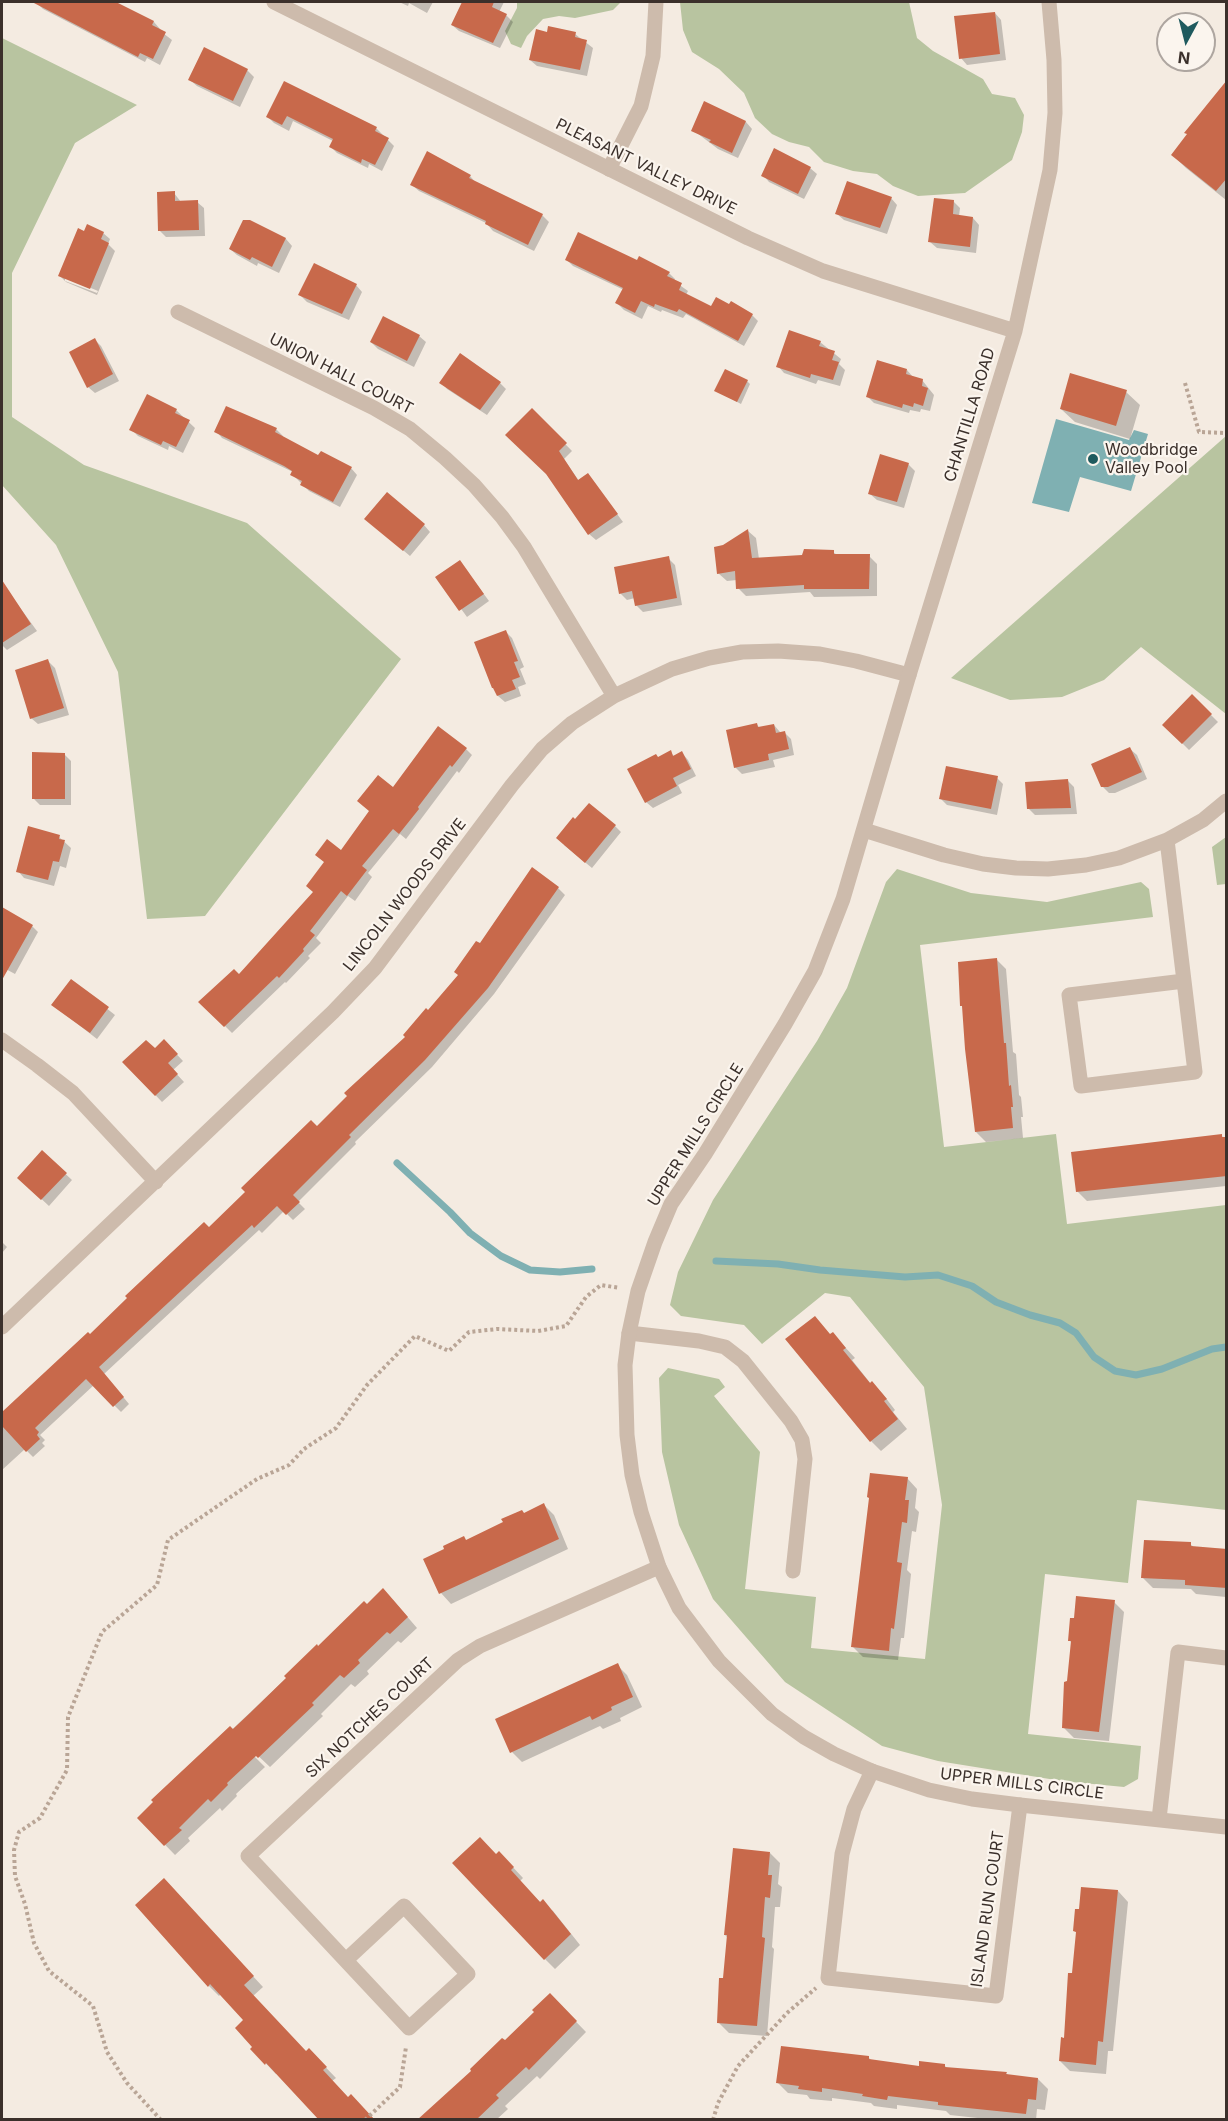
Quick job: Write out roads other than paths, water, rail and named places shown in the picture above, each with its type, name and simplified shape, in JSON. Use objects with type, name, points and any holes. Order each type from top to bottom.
[{"type":"street","name":"PLEASANT VALLEY DRIVE","points":[[274,2],[748,238],[823,271],[1015,331]]},
{"type":"street","points":[[609,169],[641,106],[653,56],[656,2]]},
{"type":"street","name":"CHANTILLA ROAD","points":[[864,830],[909,675],[1015,331],[1050,170],[1055,113],[1054,60],[1049,2]]},
{"type":"street","name":"UNION HALL COURT","points":[[178,312],[374,408],[410,429],[445,458],[474,485],[524,547],[614,696]]},
{"type":"street","name":"LINCOLN WOODS DRIVE","points":[[2,1327],[333,1012],[375,968],[512,786],[542,749],[572,723],[614,696],[672,669],[709,658],[742,652],[778,651],[820,654],[909,675]]},
{"type":"street","points":[[864,830],[944,855],[983,864],[1016,868],[1086,866],[1119,858],[1167,840],[1203,819],[1227,801]]},
{"type":"street","name":"UPPER MILLS CIRCLE","points":[[864,830],[843,899],[815,971],[705,1154],[671,1204],[638,1291],[628,1334],[625,1400],[631,1465],[641,1512],[659,1567],[679,1608],[697,1635],[719,1661],[772,1714],[804,1737],[834,1754],[872,1771],[929,1790],[972,1799],[1227,1827]]},
{"type":"street","points":[[1167,840],[1195,1072],[1081,1086],[1069,995],[1184,981]]},
{"type":"street","points":[[2,1040],[73,1094],[156,1182]]},
{"type":"street","points":[[628,1334],[699,1341],[725,1347],[742,1361],[791,1421],[802,1440],[805,1459],[793,1571]]},
{"type":"street","name":"SIX NOTCHES COURT","points":[[346,1960],[404,1906],[468,1974],[410,2028],[248,1856],[458,1660],[480,1646],[659,1567]]},
{"type":"street","points":[[1159,1819],[1178,1652],[1227,1658]]},
{"type":"street","name":"ISLAND RUN COURT","points":[[872,1771],[854,1809],[842,1854],[828,1978],[996,1996],[1020,1805]]},
{"type":"water","name":"Woodbridge Valley Pool","points":[[1056,419],[1129,440],[1134,430],[1148,434],[1131,491],[1080,477],[1069,512],[1032,503]]},
{"type":"waterway","points":[[397,1163],[470,1233],[501,1256],[530,1270],[560,1272],[592,1269]]},
{"type":"waterway","points":[[716,1261],[778,1264],[905,1277],[938,1275],[972,1286],[996,1302],[1060,1323],[1076,1333],[1094,1357],[1115,1371],[1136,1375],[1162,1369],[1212,1349],[1226,1347]]},
{"type":"place","name":"Woodbridge Valley Pool","points":[[1093,459]]}]
